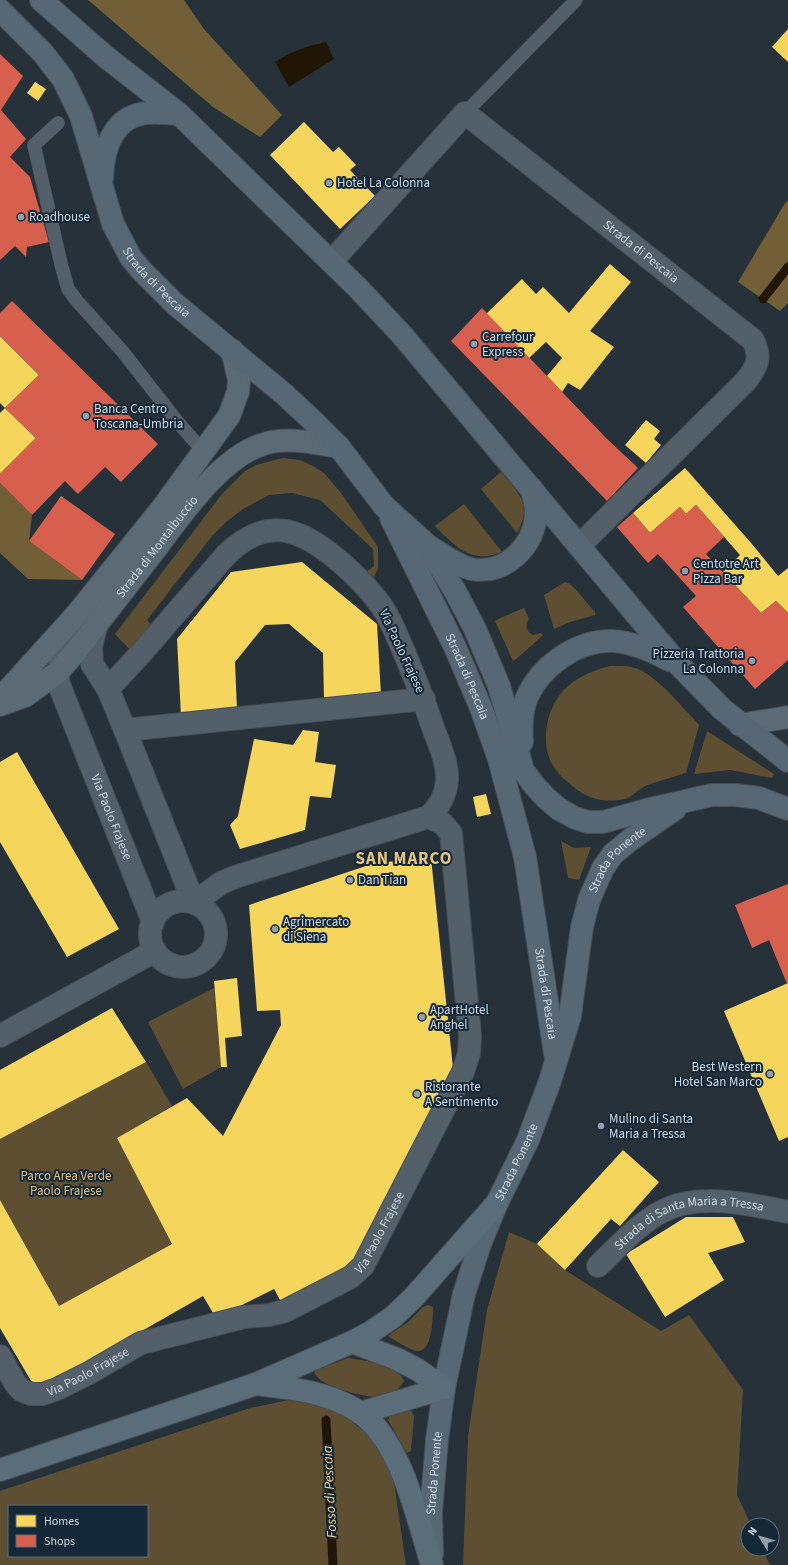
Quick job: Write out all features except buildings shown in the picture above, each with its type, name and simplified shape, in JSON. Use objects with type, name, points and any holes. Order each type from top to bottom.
[{"type":"highway","points":[[0,1470],[256,1384],[372,1332],[393,1317],[413,1298],[497,1203]]},
{"type":"highway","points":[[352,1342],[397,1359],[418,1370],[444,1388]]},
{"type":"highway","points":[[256,1384],[313,1392],[329,1398],[360,1413],[378,1430],[392,1453],[404,1478],[432,1565]]},
{"type":"highway","points":[[360,1413],[444,1388]]},
{"type":"main road","name":"Strada di Pescaia","points":[[41,0],[106,57],[179,114],[332,261],[402,335],[678,664],[705,693],[740,724],[788,761]]},
{"type":"main road","name":"Strada di Pescaia","points":[[0,10],[39,48],[64,79],[81,116],[101,188],[113,224],[122,243],[138,266],[175,304],[284,394],[339,447],[384,506],[426,544],[455,591],[488,656],[499,686],[523,770],[534,785],[559,810],[575,818],[588,822],[603,822],[646,810],[712,795],[735,795],[759,798],[788,809]]},
{"type":"main road","points":[[101,188],[108,142],[119,125],[133,116],[148,113],[179,114]]},
{"type":"main road","points":[[426,544],[454,562],[472,569],[486,569],[500,566],[512,560],[525,546],[535,521],[535,503],[530,486]]},
{"type":"main road","name":"Strada di Pescaia","points":[[384,506],[455,647],[481,708],[499,759],[525,857],[555,1060]]},
{"type":"main road","name":"Strada di Pescaia","points":[[525,857],[521,725],[527,698],[543,674],[563,656],[588,644],[611,641],[640,646],[678,664]]},
{"type":"main road","name":"Strada Ponente","points":[[432,1565],[432,1489],[436,1440],[444,1388],[458,1320],[480,1244],[497,1203],[533,1128],[550,1081],[555,1060],[570,1016],[582,927],[589,900],[596,881],[613,854],[630,840],[686,802]]},
{"type":"street","points":[[332,261],[465,113]]},
{"type":"street","name":"Strada di Pescaia","points":[[465,113],[747,333],[758,349],[758,361],[752,373],[745,382],[579,546]]},
{"type":"street","name":"Strada di Montalbuccio","points":[[0,699],[76,615],[163,507],[229,416],[238,392],[239,380],[232,350]]},
{"type":"street","name":"Strada di Montalbuccio","points":[[0,705],[25,696],[58,672],[73,655],[186,510],[217,474],[232,460],[246,450],[269,442],[308,442],[339,447]]},
{"type":"street","name":"Via Paolo Frajese","points":[[155,951],[151,942],[150,932],[152,922],[61,691],[58,672],[62,656],[74,636],[158,524],[163,507]]},
{"type":"street","name":"Via Paolo Frajese","points":[[108,690],[230,551],[253,535],[276,530],[290,531],[318,545],[339,561],[362,582],[379,602],[390,621],[424,699],[445,765],[447,779],[445,790],[440,805],[435,812],[428,817]]},
{"type":"street","points":[[97,623],[91,647],[92,664],[108,690],[194,903]]},
{"type":"street","name":"Via Paolo Frajese","points":[[25,696],[44,695],[53,698],[70,713]]},
{"type":"street","points":[[125,730],[424,699]]},
{"type":"street","points":[[740,724],[788,717]]},
{"type":"street","points":[[194,903],[217,885],[235,877],[428,817]]},
{"type":"street","name":"Via Paolo Frajese","points":[[0,1356],[21,1390],[31,1394],[43,1394],[83,1376],[142,1343],[244,1317],[269,1315],[285,1311],[351,1277],[363,1266],[463,1072],[469,1053],[470,1036],[451,833],[442,823],[428,817]]},
{"type":"street","points":[[0,1036],[155,951],[162,959],[181,967],[192,965],[201,961],[209,954],[214,944],[216,934],[215,924],[210,914],[202,907],[194,903],[184,901],[174,902],[165,906],[157,913],[152,922]]},
{"type":"street","name":"Strada di Santa Maria a Tressa","points":[[598,1266],[638,1228],[654,1216],[670,1208],[697,1202],[722,1202],[788,1212]]},
{"type":"lane","points":[[465,113],[576,0]]},
{"type":"lane","points":[[58,123],[34,145],[68,289],[77,302],[123,352],[176,420],[203,451]]},
{"type":"green space","points":[[283,458],[300,460],[313,466],[324,473],[341,493],[378,547],[378,568],[374,577],[366,572],[374,566],[373,549],[320,500],[292,493],[269,495],[243,509],[226,522],[212,536],[147,620],[152,626],[130,650],[115,634],[222,494],[245,471],[256,465]]},
{"type":"green space","points":[[501,472],[518,493],[524,507],[522,523],[517,533],[481,489]]},
{"type":"green space","points":[[464,504],[502,552],[481,556],[472,555],[457,546],[435,526]]},
{"type":"green space","points":[[565,582],[576,590],[595,612],[595,615],[570,622],[554,629],[544,595]]},
{"type":"green space","points":[[524,608],[529,619],[527,626],[529,632],[533,635],[541,633],[543,635],[513,661],[495,621]]},
{"type":"green space","points":[[610,666],[631,667],[646,673],[662,686],[699,725],[686,773],[645,786],[628,798],[611,801],[596,799],[588,796],[576,789],[563,778],[550,760],[546,740],[548,720],[556,700],[562,692],[574,681],[583,676]]},
{"type":"green space","points":[[707,731],[774,774],[772,778],[730,770],[694,774]]},
{"type":"green space","points":[[561,841],[574,848],[591,847],[579,880],[568,878]]},
{"type":"green space","points":[[214,988],[221,1067],[183,1089],[148,1022]]},
{"type":"green space","name":"Parco Area Verde Paolo Frajese","points":[[146,1062],[172,1106],[117,1138],[172,1244],[59,1306],[0,1200],[0,1139]]},
{"type":"green space","points":[[509,1232],[537,1244],[565,1270],[661,1331],[689,1315],[743,1390],[737,1495],[747,1517],[740,1517],[740,1557],[766,1557],[770,1565],[463,1565],[468,1436],[487,1310]]},
{"type":"green space","points":[[428,1305],[433,1307],[432,1324],[430,1338],[424,1349],[419,1351],[413,1350],[388,1336],[408,1322],[423,1307]]},
{"type":"green space","points":[[348,1358],[388,1367],[395,1370],[404,1381],[391,1395],[385,1397],[368,1396],[345,1391],[324,1383],[317,1377],[314,1371]]},
{"type":"green space","points":[[289,1400],[315,1402],[343,1414],[374,1440],[388,1458],[394,1482],[406,1565],[0,1565],[0,1491],[250,1408]]},
{"type":"green space","points":[[410,1410],[414,1416],[411,1451],[407,1453],[388,1420],[394,1413]]},
{"type":"shaded area","points":[[88,0],[184,0],[204,29],[282,115],[260,137],[213,107]]},
{"type":"shaded area","points":[[326,42],[334,59],[289,87],[275,62],[299,49]]},
{"type":"shaded area","points":[[788,201],[788,303],[780,311],[738,282],[785,203]]},
{"type":"shaded area","points":[[0,483],[32,515],[29,541],[82,580],[28,579],[0,553]]},
{"type":"waterway","points":[[763,299],[788,267]]},
{"type":"waterway","name":"Fosso di Pescaia","points":[[326,1420],[333,1565]]},
{"type":"place","name":"Hotel La Colonna","points":[[329,183]]},
{"type":"place","name":"Roadhouse","points":[[21,217]]},
{"type":"place","name":"Carrefour Express","points":[[474,344]]},
{"type":"place","name":"Banca Centro Toscana-Umbria","points":[[86,416]]},
{"type":"place","name":"Centotre Art Pizza Bar","points":[[685,571]]},
{"type":"place","name":"Pizzeria Trattoria La Colonna","points":[[752,661]]},
{"type":"place","name":"Dan Tian","points":[[350,880]]},
{"type":"place","name":"Agrimercato di Siena","points":[[275,929]]},
{"type":"place","name":"ApartHotel Anghel","points":[[422,1017]]},
{"type":"place","name":"Best Western Hotel San Marco","points":[[770,1074]]},
{"type":"place","name":"Ristorante A Sentimento","points":[[417,1094]]},
{"type":"place","name":"Mulino di Santa Maria a Tressa","points":[[601,1126]]},
{"type":"district","name":"SAN MARCO","points":[[404,859]]}]
